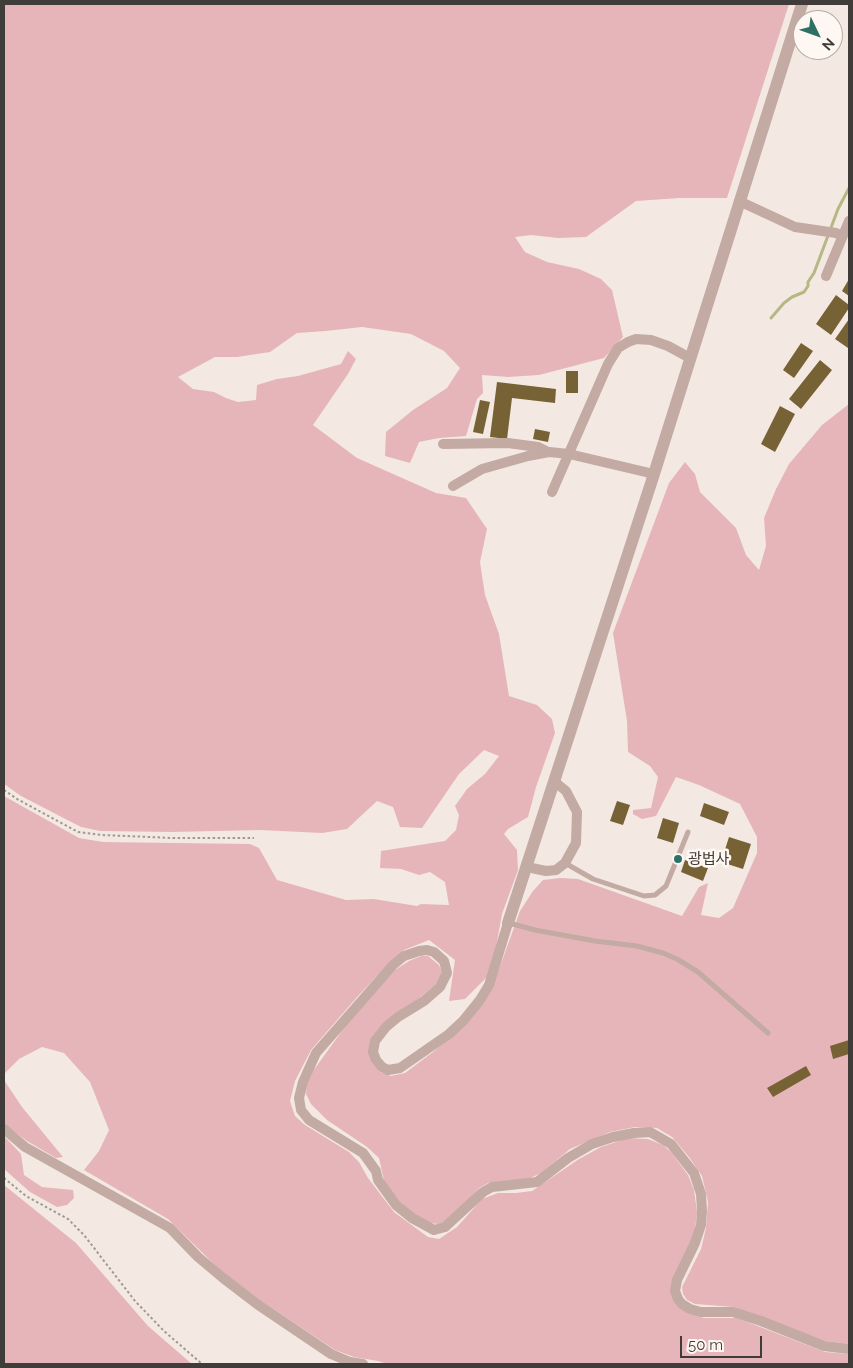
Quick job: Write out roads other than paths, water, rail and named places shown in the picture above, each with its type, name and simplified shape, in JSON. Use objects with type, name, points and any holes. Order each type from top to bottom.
[{"type":"street","points":[[802,4],[654,474],[489,985],[463,1021],[449,1034],[400,1068],[388,1070],[382,1067],[373,1052],[375,1041],[386,1027],[398,1017],[424,1002],[440,987],[447,972],[444,961],[434,952],[419,950],[404,956],[393,965],[316,1053],[303,1082],[299,1098],[302,1110],[308,1120],[363,1153],[376,1171],[378,1180],[396,1205],[412,1218],[434,1230],[445,1227],[483,1192],[492,1187],[537,1182],[568,1158],[592,1144],[613,1137],[650,1132],[670,1144],[694,1173],[700,1194],[701,1225],[696,1244],[677,1280],[675,1291],[682,1304],[701,1312],[733,1312],[824,1346],[849,1349]]},
{"type":"street","points":[[739,201],[795,227],[835,234]]},
{"type":"street","points":[[826,276],[835,234],[849,221]]},
{"type":"street","points":[[552,492],[608,364],[618,348],[636,339],[651,340],[668,346],[690,358]]},
{"type":"street","points":[[443,444],[508,443],[538,447],[548,452]]},
{"type":"street","points":[[453,486],[482,469],[548,452],[569,454],[654,474]]},
{"type":"street","points":[[527,868],[546,871],[556,870],[565,863],[576,843],[578,812],[566,791],[555,782]]},
{"type":"street","points":[[4,1129],[25,1147],[170,1228],[222,1278],[332,1354],[350,1362],[363,1364]]},
{"type":"lane","points":[[565,863],[593,879],[644,896],[655,895],[666,886],[688,832]]},
{"type":"lane","points":[[508,923],[535,930],[595,941],[637,946],[662,952],[698,972],[768,1032]]},
{"type":"waterway","points":[[771,318],[784,303],[804,292],[808,286],[838,209],[849,188]]},
{"type":"place","name":"광법사","points":[[678,859]]}]
